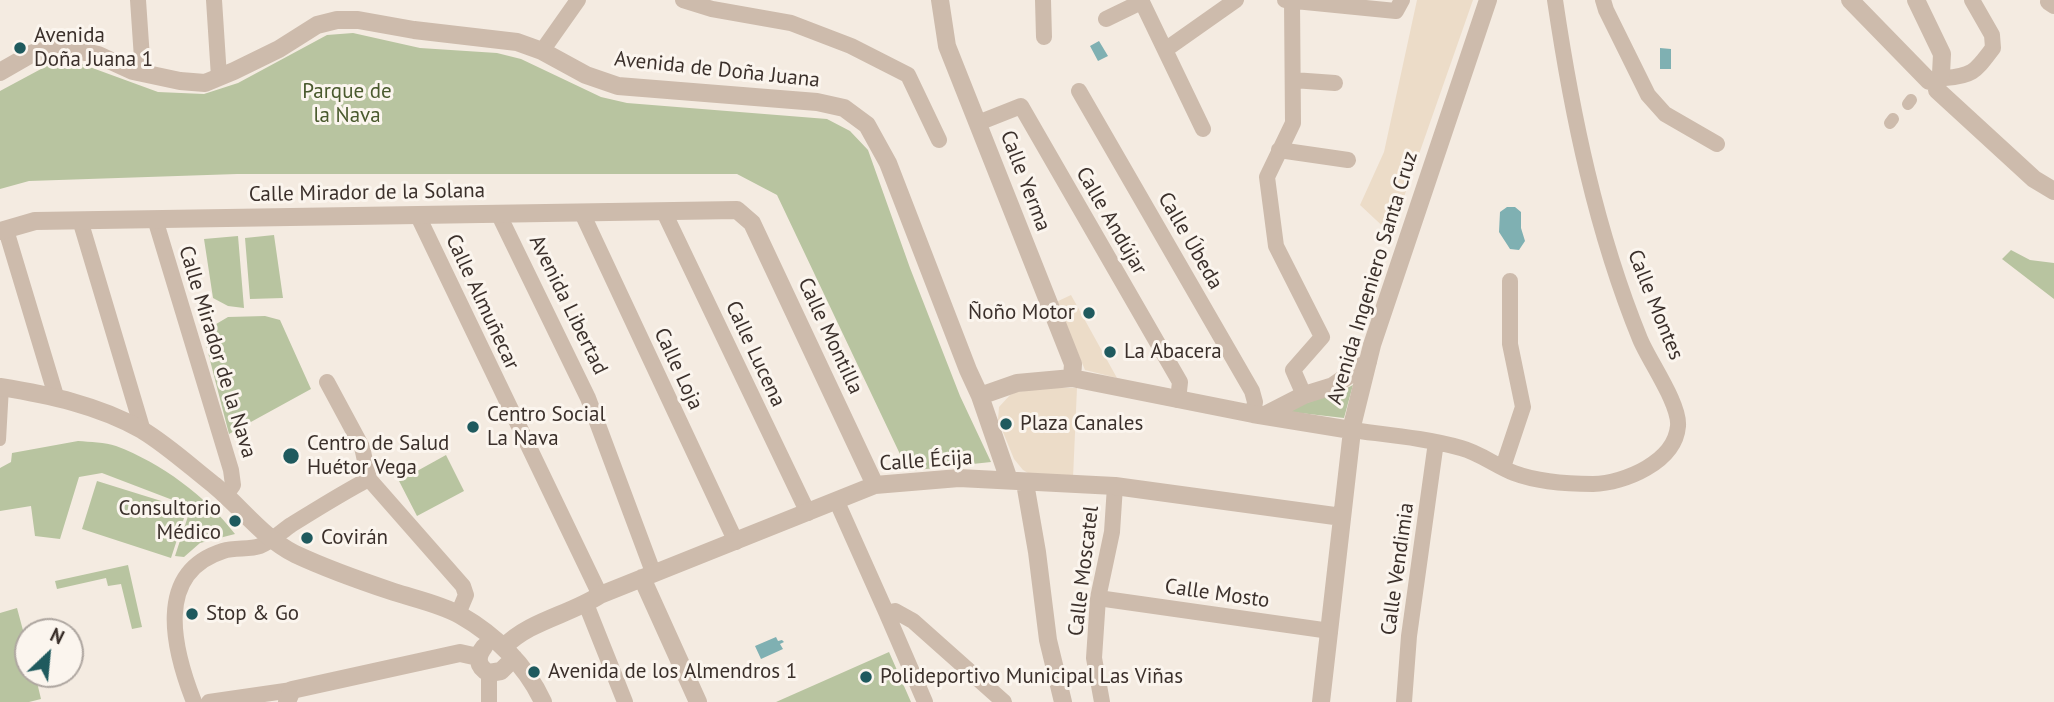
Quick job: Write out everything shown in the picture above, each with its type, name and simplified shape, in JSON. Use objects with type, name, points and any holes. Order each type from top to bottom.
[{"type":"street","points":[[138,0],[143,73]]},
{"type":"street","points":[[214,0],[219,77]]},
{"type":"street","points":[[542,51],[578,0]]},
{"type":"street","points":[[682,0],[792,23],[851,46],[908,75],[939,140]]},
{"type":"street","name":"Calle Yerma","points":[[940,0],[947,46],[1073,364],[1072,378]]},
{"type":"street","points":[[1043,0],[1044,37]]},
{"type":"street","points":[[1165,50],[1236,0]]},
{"type":"street","points":[[1285,0],[1399,5]]},
{"type":"street","name":"Avenida Ingeniero Santa Cruz","points":[[1321,702],[1352,430],[1368,362],[1488,0]]},
{"type":"street","name":"Calle Montes","points":[[980,397],[1017,383],[1072,378],[1259,415],[1464,448],[1516,473],[1553,482],[1595,484],[1628,477],[1648,467],[1670,448],[1676,437],[1676,409],[1631,316],[1607,246],[1578,133],[1555,0]]},
{"type":"street","points":[[1603,0],[1648,95],[1665,114],[1717,144]]},
{"type":"street","points":[[1850,0],[1914,100],[2054,191]]},
{"type":"street","points":[[1864,0],[1914,100],[2054,180]]},
{"type":"street","points":[[1914,100],[1942,54],[1916,0]]},
{"type":"street","points":[[1914,100],[1974,72],[1993,48],[1992,35],[1972,0]]},
{"type":"street","points":[[1106,19],[1141,1],[1203,129]]},
{"type":"street","points":[[1292,1],[1293,123],[1267,177],[1276,246],[1322,337],[1293,370],[1304,395]]},
{"type":"street","name":"Avenida de Doña Juana","points":[[0,72],[33,53],[62,47],[98,55],[143,73],[205,83],[279,49],[317,25],[347,19],[517,42],[542,51],[586,75],[618,86],[817,102],[844,108],[867,125],[888,163],[980,397],[1017,482],[1037,552],[1048,639],[1063,702]]},
{"type":"street","points":[[1293,80],[1335,83]]},
{"type":"street","name":"Calle Úbeda","points":[[1079,92],[1252,391],[1259,415]]},
{"type":"street","name":"Calle Andújar","points":[[978,123],[1021,106],[1180,382],[1178,400]]},
{"type":"street","points":[[1279,150],[1348,160]]},
{"type":"street","name":"Calle Mirador de la Solana","points":[[3,231],[35,221],[737,210]]},
{"type":"street","name":"Calle Montilla","points":[[737,210],[752,223],[875,485]]},
{"type":"street","name":"Calle Lucena","points":[[664,212],[808,513]]},
{"type":"street","name":"Calle Loja","points":[[582,213],[736,542]]},
{"type":"street","name":"Avenida Libertad","points":[[499,215],[588,398],[648,575],[698,702]]},
{"type":"street","name":"Calle Almuñecar","points":[[418,216],[593,600],[625,702]]},
{"type":"street","name":"Calle Mirador de la Nava","points":[[155,219],[231,470],[233,485],[225,496]]},
{"type":"street","points":[[80,220],[143,431]]},
{"type":"street","points":[[3,231],[56,396]]},
{"type":"street","points":[[1503,467],[1523,407],[1510,344],[1510,281]]},
{"type":"street","points":[[1259,415],[1304,395],[1333,386],[1368,362]]},
{"type":"street","points":[[327,382],[362,447],[369,479],[463,586],[466,595],[458,614]]},
{"type":"street","points":[[0,440],[2,387],[56,396],[111,415],[143,431],[225,496],[270,539],[294,553],[364,582],[458,614],[503,648],[535,684],[543,702]]},
{"type":"street","name":"Calle Vendimia","points":[[1404,702],[1409,636],[1436,442]]},
{"type":"street","name":"Calle Écija","points":[[489,673],[501,671],[503,648],[520,633],[648,575],[875,485],[959,478],[1115,486],[1342,517]]},
{"type":"street","points":[[194,702],[185,680],[174,632],[173,605],[184,580],[198,563],[223,551],[261,546],[345,491],[369,479]]},
{"type":"street","name":"Calle Moscatel","points":[[1102,702],[1094,658],[1098,598],[1112,532],[1115,486]]},
{"type":"street","points":[[837,502],[925,702]]},
{"type":"street","name":"Calle Mosto","points":[[1098,598],[1330,631]]},
{"type":"street","points":[[887,614],[895,611],[913,621],[1004,702]]},
{"type":"street","points":[[209,702],[289,696],[460,653],[478,657],[503,648]]},
{"type":"street","points":[[478,657],[482,668],[489,673],[489,702]]},
{"type":"green space","name":"Parque de la Nava","points":[[353,33],[420,48],[497,53],[521,59],[601,97],[627,103],[827,119],[850,131],[868,150],[960,396],[991,462],[908,471],[777,195],[737,174],[237,174],[29,181],[0,189],[0,91],[54,62],[76,62],[158,92],[204,94],[238,83],[327,35]]},
{"type":"green space","points":[[274,235],[283,298],[250,299],[245,238]]},
{"type":"green space","points":[[238,236],[244,308],[228,306],[213,298],[204,239]]},
{"type":"green space","points":[[2011,250],[2030,260],[2054,263],[2054,299],[2002,259]]},
{"type":"green space","points":[[265,316],[280,320],[311,389],[229,434],[204,337],[206,330],[228,317]]},
{"type":"green space","points":[[1353,385],[1344,418],[1291,412],[1292,408]]},
{"type":"green space","points":[[78,441],[112,445],[166,471],[196,494],[235,534],[200,543],[184,557],[175,556],[191,507],[102,473],[79,477],[60,539],[35,536],[31,506],[0,511],[0,468],[11,462],[12,453]]},
{"type":"green space","points":[[446,455],[464,491],[417,516],[399,481]]},
{"type":"green space","points":[[97,481],[187,509],[171,558],[82,529]]},
{"type":"green space","points":[[128,565],[142,627],[132,629],[121,584],[108,586],[106,578],[57,589],[55,581]]},
{"type":"green space","points":[[17,608],[20,618],[14,618],[14,688],[38,688],[41,699],[29,702],[0,702],[0,613]]},
{"type":"green space","name":"Polideportivo Municipal Las Viñas","points":[[889,652],[911,702],[776,702]]},
{"type":"shaded area","points":[[1417,0],[1473,0],[1391,234],[1360,205],[1384,152]]},
{"type":"shaded area","points":[[1071,295],[1117,378],[1085,370],[1056,302]]},
{"type":"shaded area","name":"Plaza Canales","points":[[1049,388],[1077,388],[1073,478],[1028,473],[1023,470],[1014,459],[998,420],[999,407],[1010,395]]},
{"type":"water","points":[[1099,41],[1108,56],[1098,61],[1090,46]]},
{"type":"water","points":[[1660,48],[1671,49],[1671,69],[1660,69]]},
{"type":"water","points":[[1507,207],[1515,207],[1521,212],[1521,228],[1525,241],[1519,250],[1510,249],[1499,232],[1500,212]]},
{"type":"water","points":[[776,637],[778,641],[784,642],[780,644],[783,649],[761,659],[755,646]]},
{"type":"place","name":"Avenida Doña Juana 1","points":[[20,48]]},
{"type":"place","name":"Ñoño Motor","points":[[1089,313]]},
{"type":"place","name":"La Abacera","points":[[1110,352]]},
{"type":"place","name":"Plaza Canales","points":[[1006,424]]},
{"type":"place","name":"Centro Social La Nava","points":[[473,427]]},
{"type":"place","name":"Centro de Salud Huétor Vega","points":[[291,456]]},
{"type":"place","name":"Consultorio Médico","points":[[235,521]]},
{"type":"place","name":"Covirán","points":[[307,538]]},
{"type":"place","name":"Stop & Go","points":[[192,614]]},
{"type":"place","name":"Avenida de los Almendros 1","points":[[534,672]]},
{"type":"place","name":"Polideportivo Municipal Las Viñas","points":[[866,677]]}]
